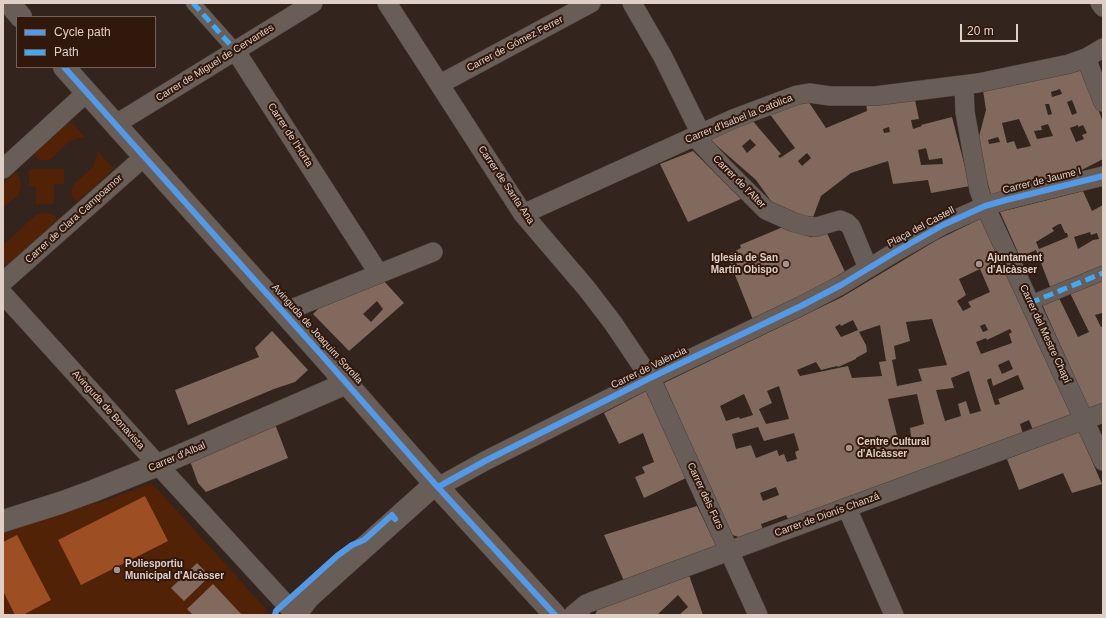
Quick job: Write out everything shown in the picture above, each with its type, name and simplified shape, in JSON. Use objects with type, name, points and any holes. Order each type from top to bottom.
[{"type":"street","points":[[9,3],[20,16]]},
{"type":"street","name":"Carrer de l'Horta","points":[[193,3],[235,50],[379,274]]},
{"type":"street","name":"Carrer de Miguel de Cervantes","points":[[116,124],[313,3]]},
{"type":"street","name":"Carrer de Santa Ana","points":[[387,3],[523,214],[587,289],[613,323],[650,378]]},
{"type":"street","name":"Carrer de Gómez Ferrer","points":[[440,84],[591,3]]},
{"type":"street","name":"Carrer de l'Alter","points":[[632,3],[663,56],[698,135],[724,168],[766,210],[793,222],[816,227],[840,220],[847,223],[851,226],[868,268]]},
{"type":"street","points":[[1100,3],[1103,7]]},
{"type":"street","name":"Carrer d'Isabel la Catòlica","points":[[523,214],[733,119],[797,95],[875,96],[964,86],[1069,64],[1086,58],[1103,48]]},
{"type":"street","points":[[1086,58],[1103,102]]},
{"type":"street","name":"Avinguda de Joaquim Sorolla","points":[[65,68],[284,312],[436,485],[555,615]]},
{"type":"street","name":"Carrer del Mestre Chapí","points":[[964,86],[965,112],[979,190],[1103,461]]},
{"type":"street","points":[[3,169],[87,92]]},
{"type":"street","name":"Carrer de Clara Campoamor","points":[[3,282],[145,156]]},
{"type":"street","name":"Carrer de Jaume I","points":[[986,206],[1103,176]]},
{"type":"street","name":"Plaça del Castell","points":[[868,268],[943,225],[986,206]]},
{"type":"street","points":[[284,312],[433,252]]},
{"type":"street","name":"Carrer de València","points":[[436,485],[650,378],[801,306],[841,285],[868,268]]},
{"type":"street","points":[[1030,303],[1103,272]]},
{"type":"street","name":"Avinguda de Bonavista","points":[[3,294],[295,614]]},
{"type":"street","name":"Carrer dels Furs","points":[[650,378],[730,550],[758,615]]},
{"type":"street","name":"Carrer d'Albal","points":[[3,521],[60,503],[158,465],[347,383]]},
{"type":"street","name":"Carrer de Dionís Chanzá","points":[[573,615],[586,604],[1103,413]]},
{"type":"street","points":[[295,614],[309,596],[436,485]]},
{"type":"street","points":[[847,508],[894,615]]},
{"type":"shaded area","points":[[69,120],[85,137],[70,141],[51,159],[44,161],[38,159],[33,154]]},
{"type":"shaded area","points":[[98,151],[114,169],[77,202],[72,196],[71,190],[74,184],[93,167]]},
{"type":"shaded area","points":[[29,169],[64,169],[64,184],[54,185],[54,204],[36,204],[36,187],[29,186]]},
{"type":"shaded area","points":[[16,172],[20,178],[21,188],[18,195],[3,208],[3,184]]},
{"type":"shaded area","points":[[43,213],[52,214],[58,219],[7,266],[3,262],[3,245],[36,215]]},
{"type":"shaded area","name":"Poliesportiu Municipal d'Alcàsser","points":[[152,483],[267,610],[261,615],[3,615],[3,530],[104,501]]},
{"type":"shaded area","points":[[145,496],[168,541],[81,585],[58,540]]},
{"type":"shaded area","points":[[17,535],[51,600],[23,615],[15,615],[3,591],[3,542]]},
{"type":"building","points":[[1083,70],[1103,122],[1103,159],[1074,174],[991,195],[977,144],[986,110],[983,90]],"holes":[[[1060,89],[1062,94],[1052,97],[1051,92]],[[1072,100],[1077,113],[1072,115],[1067,102]],[[1045,104],[1049,104],[1052,114],[1048,115]],[[1019,119],[1031,146],[1017,149],[1014,141],[1007,143],[1002,123]],[[1048,124],[1053,136],[1037,139],[1034,131],[1042,130],[1041,126]],[[1083,125],[1087,133],[1082,135],[1084,139],[1076,142],[1070,128]],[[998,137],[1000,142],[989,144],[988,140]]]},
{"type":"building","points":[[806,98],[826,128],[867,111],[866,103],[915,100],[919,119],[911,120],[913,129],[922,126],[921,125],[952,117],[970,186],[931,193],[928,180],[893,184],[888,161],[851,173],[821,196],[812,220],[776,208],[756,180],[708,138],[752,120],[781,154],[778,156],[780,158],[795,148],[769,113]],"holes":[[[889,127],[890,132],[884,133],[883,129]],[[750,139],[756,145],[747,153],[742,146]],[[926,148],[929,160],[942,158],[943,164],[921,165],[918,150]],[[807,153],[811,158],[802,166],[798,161]]]},
{"type":"building","points":[[693,151],[741,199],[688,222],[660,164]]},
{"type":"building","points":[[1083,191],[1092,211],[1103,205],[1103,268],[1051,289],[1036,250],[1020,257],[1000,212]],"holes":[[[1061,224],[1068,237],[1039,249],[1036,242],[1054,231],[1052,228]],[[1090,232],[1091,235],[1097,233],[1099,239],[1093,240],[1078,249],[1074,237]]]},
{"type":"building","points":[[984,217],[1073,415],[1033,430],[1029,420],[1020,424],[1023,434],[789,521],[786,515],[761,524],[763,530],[742,538],[729,534],[664,383],[842,297],[937,240]],"holes":[[[980,269],[990,292],[968,302],[971,307],[963,311],[957,301],[966,295],[959,279]],[[932,319],[947,365],[918,369],[922,381],[897,386],[892,360],[896,359],[894,346],[910,341],[906,322]],[[853,320],[858,330],[841,337],[835,327],[840,324],[841,326]],[[985,324],[988,330],[983,332],[980,326]],[[880,325],[886,361],[879,362],[882,376],[852,378],[848,366],[800,376],[797,370],[816,362],[821,370],[838,367],[867,352],[866,345],[859,332]],[[1010,329],[1012,332],[1009,334],[1012,343],[981,354],[976,342],[986,338],[987,340]],[[1009,360],[1013,369],[1002,374],[998,365]],[[969,371],[981,411],[970,414],[966,401],[958,404],[961,416],[945,421],[936,390],[954,388],[951,378]],[[1018,375],[1024,389],[998,399],[1000,404],[995,405],[987,380],[991,378],[993,386]],[[779,386],[789,419],[766,424],[759,409],[772,403],[767,391]],[[744,394],[753,415],[740,419],[739,417],[726,421],[720,406]],[[917,394],[924,424],[910,428],[911,436],[898,439],[888,399]],[[758,427],[764,441],[794,433],[799,450],[795,452],[797,459],[787,462],[784,454],[779,456],[777,450],[756,458],[751,445],[736,449],[732,434]],[[776,487],[779,495],[763,501],[760,493]]]},
{"type":"building","name":"Iglesia de San Martín Obispo","points":[[783,227],[811,237],[826,231],[846,274],[753,320],[727,255],[741,248],[740,245]]},
{"type":"building","points":[[383,280],[404,303],[349,351],[313,314],[320,307]],"holes":[[[377,301],[383,309],[371,322],[363,314]]]},
{"type":"building","points":[[1103,280],[1103,316],[1102,313],[1095,315],[1101,327],[1103,326],[1103,405],[1089,410],[1042,304],[1059,298],[1078,337],[1089,332],[1070,293]]},
{"type":"building","points":[[272,331],[308,370],[295,382],[274,389],[188,425],[175,390],[259,357],[255,348]]},
{"type":"building","points":[[648,390],[686,478],[644,498],[635,477],[645,473],[642,467],[654,462],[643,433],[619,444],[604,413]]},
{"type":"building","points":[[275,424],[288,458],[206,492],[198,483],[190,461]]},
{"type":"building","points":[[1079,431],[1102,484],[1072,493],[1063,473],[1019,490],[1007,459]]},
{"type":"building","points":[[697,506],[717,547],[624,581],[604,535]]},
{"type":"building","points":[[197,563],[210,576],[184,601],[171,588]]},
{"type":"building","points":[[689,575],[703,615],[679,615],[688,607],[678,595],[657,615],[595,615],[599,606]]},
{"type":"building","points":[[213,584],[242,615],[193,615],[187,609]]},
{"type":"marked path","points":[[193,3],[235,50]]},
{"type":"marked path","points":[[1030,303],[1103,273]]},
{"type":"cycle path","points":[[65,68],[435,484],[555,615]]},
{"type":"cycle path","points":[[438,487],[485,461],[650,378],[801,306],[841,285],[943,225],[985,206],[1103,176]]},
{"type":"cycle path","points":[[275,615],[276,611],[337,556],[352,545],[364,540],[392,515],[395,519]]},
{"type":"place","name":"Iglesia de San Martín Obispo","points":[[786,264]]},
{"type":"place","name":"Ajuntament d'Alcàsser","points":[[979,264]]},
{"type":"place","name":"Centre Cultural d'Alcàsser","points":[[849,448]]},
{"type":"place","name":"Poliesportiu Municipal d'Alcàsser","points":[[117,570]]}]
